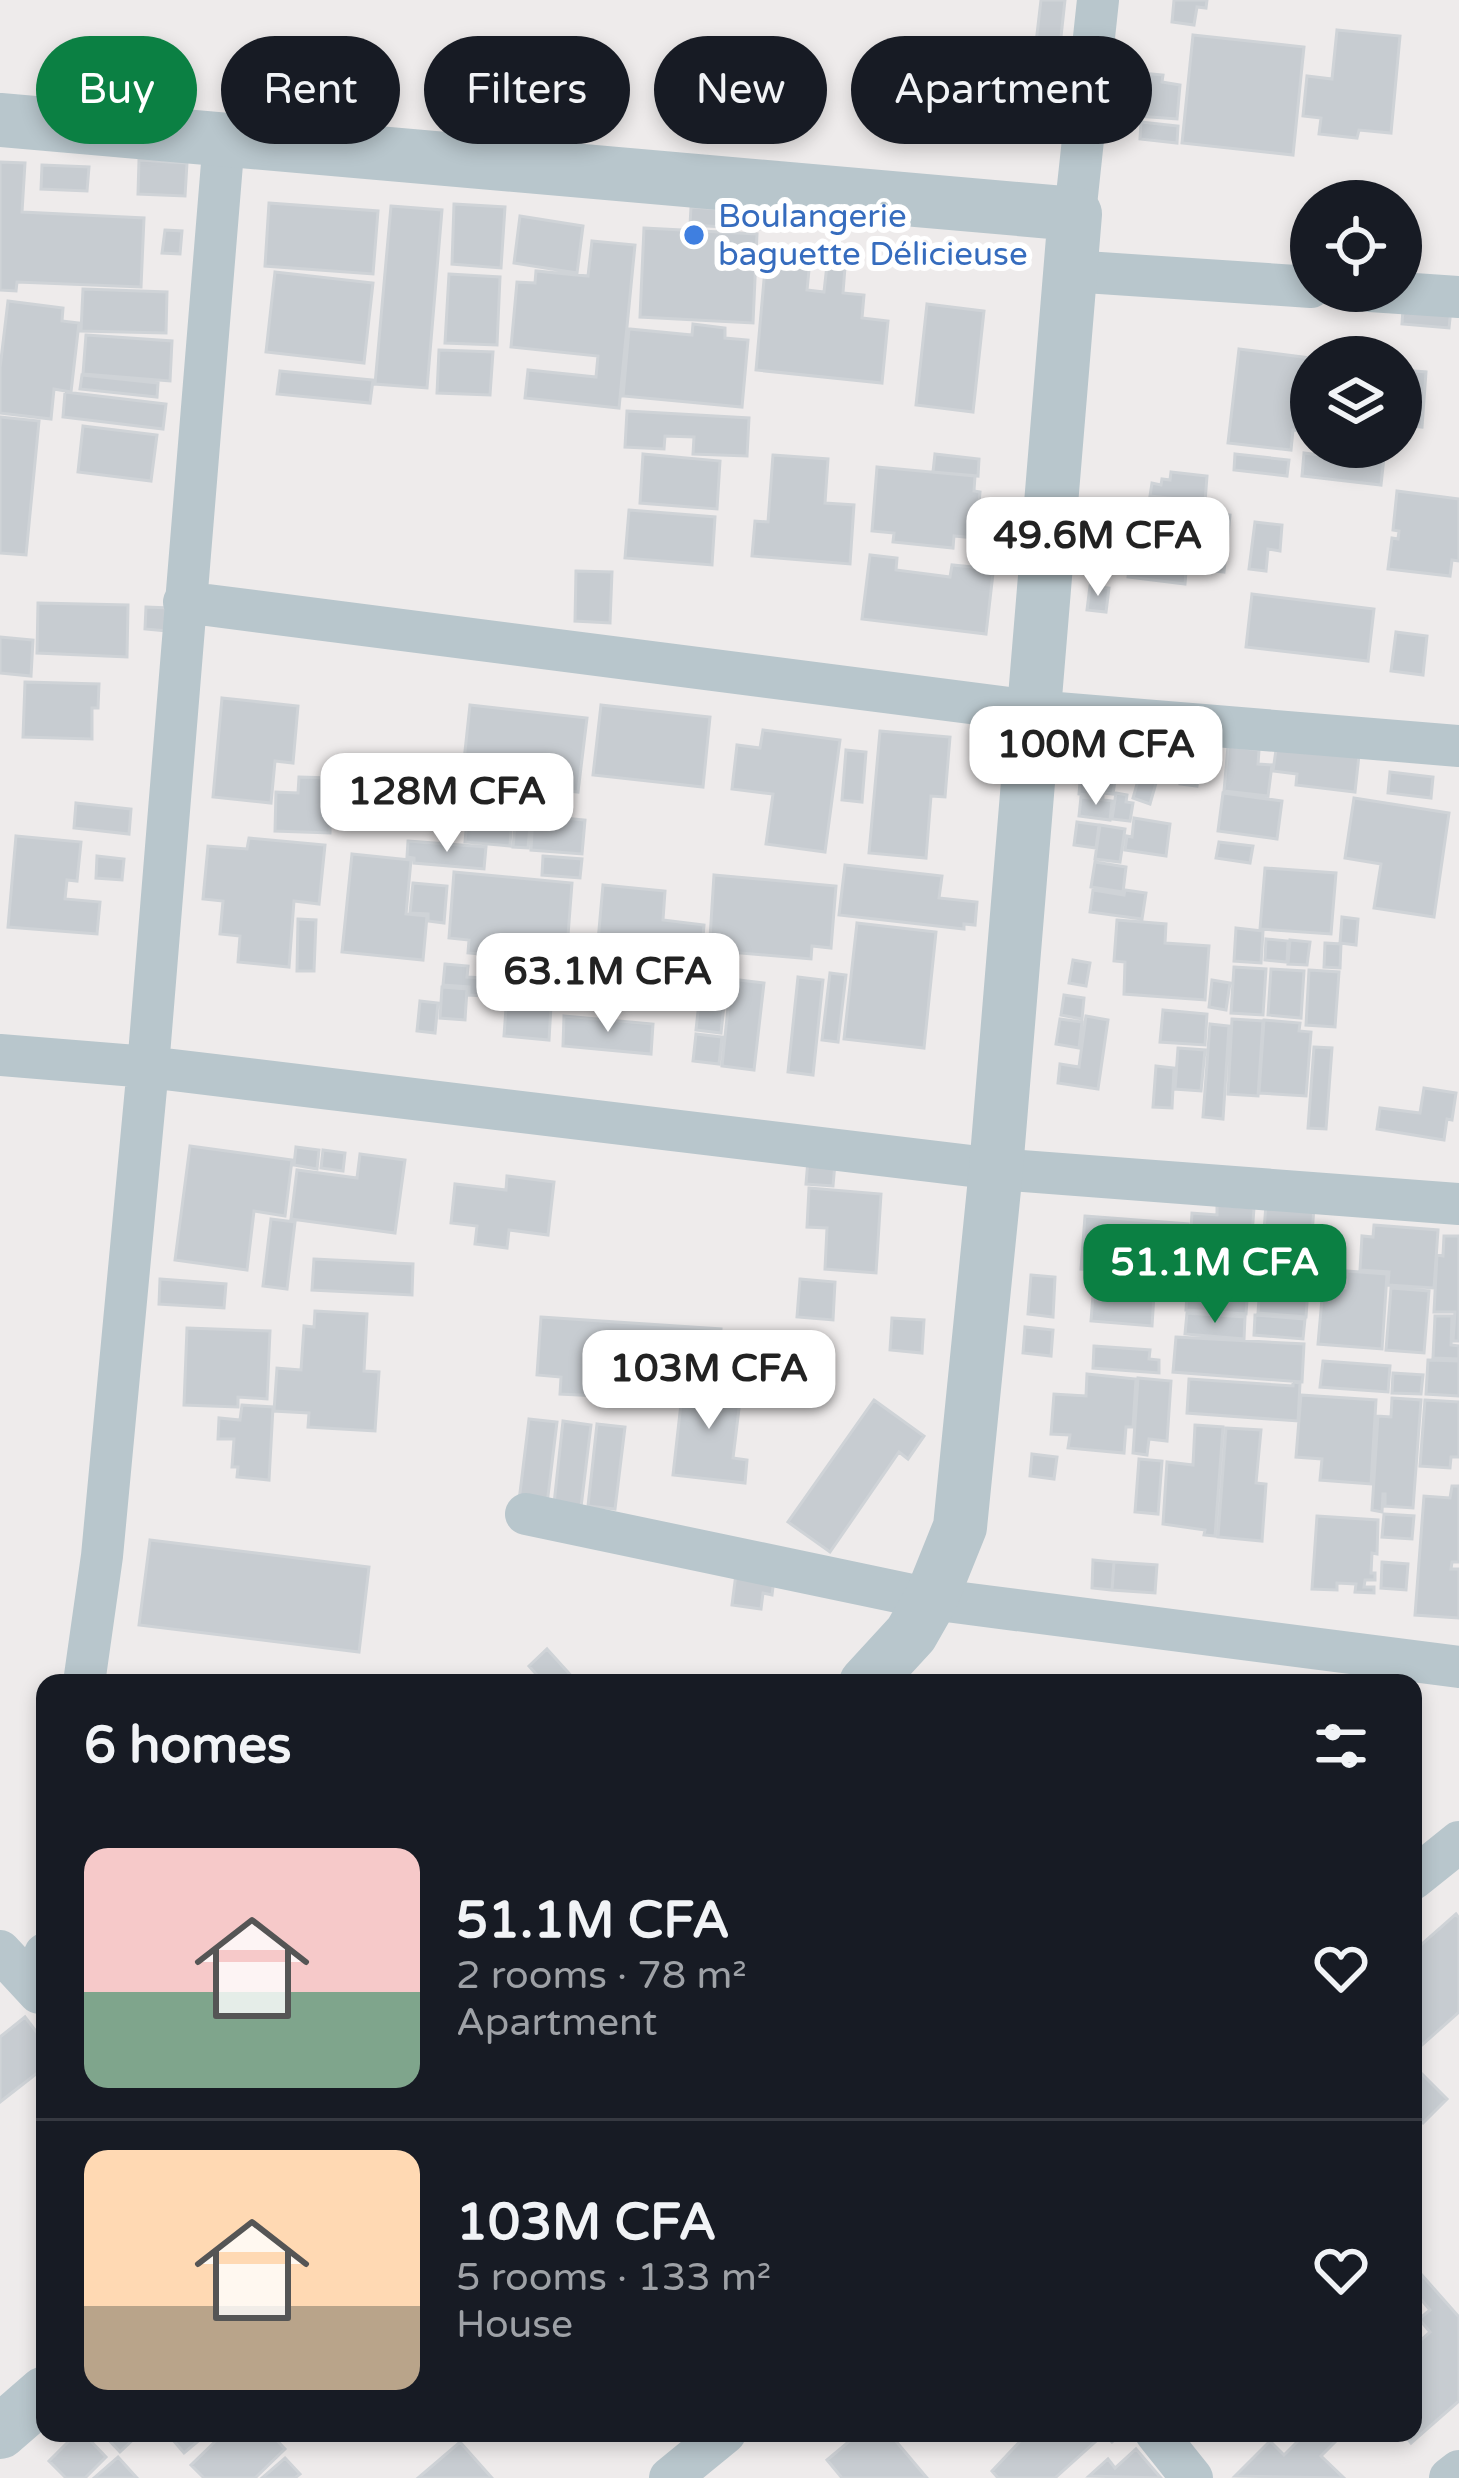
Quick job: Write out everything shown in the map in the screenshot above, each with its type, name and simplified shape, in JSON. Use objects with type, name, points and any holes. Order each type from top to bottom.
[{"type":"street","points":[[874,1674],[910,1634],[931,1599],[960,1527],[997,1169],[1070,271],[1098,0]]},
{"type":"street","points":[[0,120],[221,139]]},
{"type":"street","points":[[85,1674],[102,1556],[148,1067],[224,144]]},
{"type":"street","points":[[281,144],[1075,214]]},
{"type":"street","points":[[1070,271],[1290,286]]},
{"type":"street","points":[[1422,295],[1459,297]]},
{"type":"street","points":[[184,602],[1034,711],[1459,746]]},
{"type":"street","points":[[0,1055],[148,1067],[997,1169],[1459,1204]]},
{"type":"street","points":[[526,1514],[931,1599],[1459,1667]]},
{"type":"street","points":[[1422,1872],[1459,1842]]},
{"type":"street","points":[[0,1951],[36,1977]]},
{"type":"street","points":[[0,2432],[36,2401]]},
{"type":"street","points":[[670,2478],[713,2442]]},
{"type":"street","points":[[1163,2442],[1192,2478]]},
{"type":"street","points":[[1450,2478],[1459,2471]]},
{"type":"building","points":[[1041,0],[1065,0],[1061,36],[1037,36]]},
{"type":"building","points":[[1174,0],[1207,0],[1206,8],[1197,7],[1194,25],[1172,22]]},
{"type":"building","points":[[1337,30],[1400,36],[1391,133],[1359,130],[1357,138],[1319,134],[1321,118],[1303,116],[1307,76],[1332,79]]},
{"type":"building","points":[[1193,35],[1304,47],[1293,155],[1182,143]]},
{"type":"building","points":[[1152,74],[1163,75],[1162,82],[1180,85],[1177,119],[1152,117]]},
{"type":"building","points":[[1152,123],[1178,126],[1177,143],[1152,140]]},
{"type":"building","points":[[139,160],[187,163],[185,196],[138,194]]},
{"type":"building","points":[[0,162],[25,163],[22,212],[144,218],[141,287],[17,282],[16,291],[0,290]]},
{"type":"building","points":[[42,165],[89,167],[87,191],[41,189]]},
{"type":"building","points":[[269,203],[378,211],[373,274],[265,266]]},
{"type":"building","points":[[454,204],[505,207],[501,268],[452,264]]},
{"type":"building","points":[[391,206],[442,210],[427,388],[375,384]]},
{"type":"building","points":[[691,207],[760,212],[759,229],[690,225]]},
{"type":"building","points":[[520,216],[583,226],[577,273],[514,263]]},
{"type":"building","points":[[644,228],[757,234],[753,323],[640,317]]},
{"type":"building","points":[[165,230],[182,231],[180,254],[162,253]]},
{"type":"building","points":[[592,241],[635,245],[619,408],[525,398],[528,370],[596,377],[598,356],[511,347],[517,282],[535,283],[536,271],[588,276]]},
{"type":"building","points":[[767,246],[811,250],[807,290],[824,292],[827,265],[845,267],[843,293],[864,295],[862,318],[888,321],[882,383],[756,370]]},
{"type":"building","points":[[275,272],[373,283],[364,363],[266,352]]},
{"type":"building","points":[[449,274],[500,277],[497,345],[445,343]]},
{"type":"building","points":[[83,289],[167,292],[166,333],[81,331]]},
{"type":"building","points":[[1422,296],[1452,299],[1449,328],[1402,324],[1403,312],[1422,312]]},
{"type":"building","points":[[8,301],[63,308],[62,321],[79,323],[71,392],[54,389],[51,419],[0,413]]},
{"type":"building","points":[[927,304],[984,311],[973,412],[916,405]]},
{"type":"building","points":[[693,324],[725,328],[725,338],[748,340],[742,407],[623,396],[629,329],[692,335]]},
{"type":"building","points":[[86,335],[172,341],[170,381],[83,374]]},
{"type":"building","points":[[1239,349],[1290,355],[1290,450],[1228,443]]},
{"type":"building","points":[[439,350],[493,352],[490,395],[437,393]]},
{"type":"building","points":[[280,371],[373,380],[370,403],[277,394]]},
{"type":"building","points":[[1422,372],[1426,372],[1422,427]]},
{"type":"building","points":[[82,375],[158,383],[157,397],[80,389]]},
{"type":"building","points":[[65,392],[166,404],[163,429],[63,417]]},
{"type":"building","points":[[627,411],[749,418],[747,456],[693,454],[694,437],[665,436],[664,449],[625,447]]},
{"type":"building","points":[[0,417],[39,421],[26,555],[0,553]]},
{"type":"building","points":[[83,426],[157,435],[151,481],[78,472]]},
{"type":"building","points":[[643,454],[720,461],[717,509],[640,503]]},
{"type":"building","points":[[935,454],[979,459],[978,476],[933,472]]},
{"type":"building","points":[[1235,454],[1289,460],[1287,476],[1234,470]]},
{"type":"building","points":[[773,455],[828,459],[825,503],[854,505],[850,564],[752,556],[755,521],[768,522]]},
{"type":"building","points":[[877,467],[975,476],[974,491],[980,492],[976,538],[954,536],[953,548],[893,542],[894,533],[872,531]]},
{"type":"building","points":[[1303,468],[1383,468],[1381,485],[1302,476]]},
{"type":"building","points":[[1171,472],[1207,476],[1205,502],[1150,496],[1152,483],[1170,480]]},
{"type":"building","points":[[1397,491],[1459,499],[1459,561],[1452,560],[1450,576],[1388,569],[1392,538],[1398,539],[1399,531],[1393,530]]},
{"type":"building","points":[[1142,507],[1198,514],[1192,573],[1186,572],[1185,584],[1128,577],[1134,526],[1140,527]]},
{"type":"building","points":[[629,510],[715,517],[712,565],[625,558]]},
{"type":"building","points":[[1211,513],[1230,515],[1224,572],[1205,570]]},
{"type":"building","points":[[1255,522],[1282,525],[1280,551],[1268,549],[1266,571],[1249,569]]},
{"type":"building","points":[[974,553],[995,556],[986,634],[862,619],[870,555],[897,558],[896,570],[950,577],[952,565],[973,567]]},
{"type":"building","points":[[576,571],[612,572],[610,623],[575,621]]},
{"type":"building","points":[[1090,586],[1109,588],[1106,612],[1087,610]]},
{"type":"building","points":[[1252,594],[1374,609],[1368,661],[1246,647]]},
{"type":"building","points":[[38,603],[128,605],[127,657],[37,653]]},
{"type":"building","points":[[146,607],[169,608],[168,631],[145,629]]},
{"type":"building","points":[[1396,632],[1427,636],[1423,675],[1391,671]]},
{"type":"building","points":[[0,637],[33,640],[31,676],[0,673]]},
{"type":"building","points":[[25,682],[99,684],[98,708],[92,708],[92,739],[23,737]]},
{"type":"building","points":[[222,698],[298,706],[293,763],[275,761],[271,803],[213,797]]},
{"type":"building","points":[[470,705],[587,718],[578,792],[462,779]]},
{"type":"building","points":[[601,705],[710,717],[703,787],[593,775]]},
{"type":"building","points":[[1132,725],[1174,739],[1167,763],[1124,750]]},
{"type":"building","points":[[763,730],[840,740],[825,852],[766,844],[773,794],[732,789],[737,745],[760,748]]},
{"type":"building","points":[[880,731],[950,737],[945,797],[931,796],[926,858],[869,853]]},
{"type":"building","points":[[1278,736],[1360,746],[1355,792],[1296,785],[1297,774],[1273,771]]},
{"type":"building","points":[[1228,746],[1259,750],[1258,764],[1272,765],[1268,796],[1224,791]]},
{"type":"building","points":[[846,750],[866,752],[862,802],[842,800]]},
{"type":"building","points":[[1124,755],[1160,769],[1150,804],[1133,798],[1139,777],[1120,770]]},
{"type":"building","points":[[338,756],[453,766],[448,828],[333,818]]},
{"type":"building","points":[[1182,762],[1200,764],[1197,786],[1180,784]]},
{"type":"building","points":[[1081,770],[1116,773],[1113,794],[1079,794]]},
{"type":"building","points":[[1390,772],[1433,777],[1431,798],[1388,793]]},
{"type":"building","points":[[299,777],[331,778],[330,833],[275,831],[276,792],[298,793]]},
{"type":"building","points":[[1116,793],[1127,795],[1126,802],[1133,803],[1130,821],[1112,819]]},
{"type":"building","points":[[1223,793],[1282,801],[1277,839],[1218,831]]},
{"type":"building","points":[[1081,797],[1112,801],[1110,820],[1079,816]]},
{"type":"building","points":[[1354,798],[1449,813],[1434,917],[1374,908],[1381,864],[1345,858]]},
{"type":"building","points":[[76,803],[131,809],[129,834],[74,828]]},
{"type":"building","points":[[468,808],[512,812],[510,846],[465,842]]},
{"type":"building","points":[[516,814],[531,815],[528,848],[513,847]]},
{"type":"building","points":[[533,815],[585,820],[582,854],[531,850]]},
{"type":"building","points":[[1134,818],[1170,824],[1166,856],[1125,850]]},
{"type":"building","points":[[1077,822],[1099,825],[1096,848],[1074,845]]},
{"type":"building","points":[[1100,825],[1125,829],[1120,862],[1095,859]]},
{"type":"building","points":[[16,836],[81,842],[77,881],[67,880],[65,899],[100,902],[97,934],[8,927]]},
{"type":"building","points":[[249,838],[325,845],[319,904],[294,901],[289,967],[238,962],[240,936],[220,934],[223,901],[203,899],[208,846],[247,849]]},
{"type":"building","points":[[408,841],[486,847],[484,869],[414,863],[414,858],[407,857]]},
{"type":"building","points":[[1219,842],[1253,846],[1250,863],[1216,858]]},
{"type":"building","points":[[352,854],[411,860],[406,914],[427,916],[423,960],[342,952]]},
{"type":"building","points":[[97,856],[124,859],[122,880],[96,878]]},
{"type":"building","points":[[543,856],[582,859],[580,878],[542,875]]},
{"type":"building","points":[[1095,862],[1126,867],[1123,892],[1091,887]]},
{"type":"building","points":[[845,865],[942,876],[939,898],[977,902],[975,925],[964,924],[964,929],[839,915]]},
{"type":"building","points":[[1265,868],[1336,873],[1331,934],[1260,929]]},
{"type":"building","points":[[454,872],[572,883],[567,948],[546,946],[545,960],[468,953],[469,940],[449,938]]},
{"type":"building","points":[[714,875],[836,886],[831,948],[812,946],[811,959],[717,951],[718,938],[710,938]]},
{"type":"building","points":[[413,883],[447,886],[444,923],[428,921],[428,914],[410,913]]},
{"type":"building","points":[[603,885],[665,891],[663,920],[704,925],[698,996],[594,986]]},
{"type":"building","points":[[1093,890],[1146,893],[1142,919],[1090,912]]},
{"type":"building","points":[[1342,917],[1358,919],[1356,945],[1340,943]]},
{"type":"building","points":[[298,919],[316,920],[314,971],[297,971]]},
{"type":"building","points":[[1117,920],[1166,924],[1165,943],[1209,946],[1205,1000],[1124,994],[1125,962],[1114,961]]},
{"type":"building","points":[[857,923],[936,932],[924,1048],[844,1039]]},
{"type":"building","points":[[1236,928],[1263,931],[1261,963],[1234,961]]},
{"type":"building","points":[[1266,939],[1288,941],[1287,962],[1265,960]]},
{"type":"building","points":[[1290,940],[1310,942],[1307,965],[1288,964]]},
{"type":"building","points":[[1325,943],[1341,944],[1340,968],[1324,967]]},
{"type":"building","points":[[1073,960],[1090,963],[1086,986],[1069,983]]},
{"type":"building","points":[[445,964],[468,966],[467,977],[502,979],[500,997],[469,995],[469,987],[443,985]]},
{"type":"building","points":[[703,965],[728,967],[721,1033],[696,1030]]},
{"type":"building","points":[[1234,967],[1266,969],[1263,1015],[1231,1013]]},
{"type":"building","points":[[1271,969],[1304,971],[1301,1018],[1268,1015]]},
{"type":"building","points":[[1309,970],[1339,972],[1335,1027],[1306,1025]]},
{"type":"building","points":[[540,972],[566,974],[563,1007],[551,1006],[549,1040],[504,1036],[508,980],[539,983]]},
{"type":"building","points":[[830,973],[846,975],[838,1042],[822,1040]]},
{"type":"building","points":[[798,977],[823,980],[813,1075],[788,1072]]},
{"type":"building","points":[[731,979],[764,983],[754,1070],[722,1066]]},
{"type":"building","points":[[1212,980],[1230,983],[1226,1010],[1209,1007]]},
{"type":"building","points":[[442,987],[467,989],[465,1020],[440,1018]]},
{"type":"building","points":[[1064,995],[1084,998],[1082,1019],[1061,1015]]},
{"type":"building","points":[[420,1001],[438,1003],[435,1033],[417,1031]]},
{"type":"building","points":[[1163,1010],[1207,1014],[1205,1045],[1160,1042]]},
{"type":"building","points":[[564,1016],[653,1024],[651,1054],[563,1046]]},
{"type":"building","points":[[1086,1016],[1108,1020],[1098,1089],[1058,1083],[1060,1064],[1079,1067]]},
{"type":"building","points":[[1060,1019],[1082,1022],[1079,1048],[1056,1044]]},
{"type":"building","points":[[1232,1019],[1263,1021],[1258,1096],[1228,1094]]},
{"type":"building","points":[[1264,1020],[1300,1023],[1299,1031],[1311,1032],[1306,1096],[1259,1093]]},
{"type":"building","points":[[1210,1024],[1229,1026],[1223,1119],[1203,1117]]},
{"type":"building","points":[[696,1034],[722,1037],[719,1064],[693,1061]]},
{"type":"building","points":[[1314,1047],[1332,1048],[1326,1129],[1308,1128]]},
{"type":"building","points":[[1178,1048],[1205,1050],[1201,1091],[1175,1089]]},
{"type":"building","points":[[1156,1066],[1174,1068],[1172,1108],[1153,1107]]},
{"type":"building","points":[[1424,1088],[1456,1093],[1444,1140],[1377,1129],[1380,1108],[1420,1113]]},
{"type":"building","points":[[190,1146],[292,1160],[285,1216],[254,1211],[247,1270],[175,1260]]},
{"type":"building","points":[[296,1147],[319,1150],[317,1169],[294,1165]]},
{"type":"building","points":[[323,1150],[345,1153],[343,1171],[321,1168]]},
{"type":"building","points":[[360,1154],[405,1160],[395,1233],[291,1219],[297,1170],[357,1178]]},
{"type":"building","points":[[808,1160],[835,1163],[833,1186],[806,1184]]},
{"type":"building","points":[[507,1176],[554,1182],[548,1235],[509,1230],[507,1248],[475,1244],[477,1226],[451,1223],[455,1184],[506,1190]]},
{"type":"building","points":[[809,1188],[881,1194],[876,1273],[825,1269],[827,1228],[807,1227]]},
{"type":"building","points":[[1266,1204],[1314,1207],[1306,1317],[1258,1313]]},
{"type":"building","points":[[1217,1205],[1254,1208],[1246,1314],[1186,1310],[1192,1213],[1217,1215]]},
{"type":"building","points":[[1085,1216],[1188,1224],[1184,1283],[1155,1280],[1152,1326],[1091,1321],[1095,1270],[1081,1269]]},
{"type":"building","points":[[271,1219],[295,1222],[287,1289],[263,1286]]},
{"type":"building","points":[[1374,1225],[1438,1230],[1434,1288],[1388,1285],[1389,1272],[1360,1270],[1362,1236],[1373,1237]]},
{"type":"building","points":[[1444,1236],[1459,1236],[1459,1341],[1453,1341],[1455,1312],[1434,1312],[1437,1255],[1443,1256]]},
{"type":"building","points":[[314,1259],[413,1264],[412,1295],[312,1290]]},
{"type":"building","points":[[1347,1271],[1387,1274],[1382,1349],[1318,1344],[1323,1287],[1346,1288]]},
{"type":"building","points":[[1031,1275],[1055,1277],[1053,1317],[1028,1314]]},
{"type":"building","points":[[160,1279],[226,1284],[224,1308],[159,1304]]},
{"type":"building","points":[[800,1279],[835,1282],[833,1320],[797,1317]]},
{"type":"building","points":[[1391,1288],[1429,1291],[1424,1353],[1386,1350]]},
{"type":"building","points":[[315,1311],[367,1314],[364,1371],[379,1372],[375,1431],[308,1427],[309,1413],[274,1411],[277,1368],[301,1370],[304,1326],[314,1327]]},
{"type":"building","points":[[1187,1313],[1245,1317],[1244,1339],[1185,1334]]},
{"type":"building","points":[[1255,1315],[1305,1319],[1303,1339],[1254,1335]]},
{"type":"building","points":[[1435,1316],[1452,1316],[1451,1345],[1459,1346],[1459,1359],[1433,1358]]},
{"type":"building","points":[[541,1317],[721,1329],[719,1355],[687,1353],[687,1361],[663,1360],[662,1368],[643,1367],[643,1373],[621,1371],[618,1397],[560,1394],[561,1377],[537,1375]]},
{"type":"building","points":[[892,1318],[924,1320],[922,1353],[890,1350]]},
{"type":"building","points":[[1025,1327],[1053,1330],[1051,1356],[1023,1353]]},
{"type":"building","points":[[187,1328],[270,1331],[267,1399],[238,1397],[238,1407],[184,1405]]},
{"type":"building","points":[[1176,1337],[1304,1344],[1302,1382],[1173,1372]]},
{"type":"building","points":[[1094,1346],[1150,1350],[1149,1359],[1159,1360],[1159,1373],[1093,1368]]},
{"type":"building","points":[[1428,1360],[1459,1361],[1459,1396],[1426,1394]]},
{"type":"building","points":[[1323,1361],[1390,1366],[1388,1392],[1320,1387]]},
{"type":"building","points":[[1393,1373],[1423,1375],[1421,1394],[1392,1393]]},
{"type":"building","points":[[1087,1374],[1136,1379],[1133,1427],[1126,1427],[1124,1453],[1068,1448],[1070,1435],[1051,1434],[1054,1394],[1086,1396]]},
{"type":"building","points":[[684,1377],[742,1384],[733,1458],[747,1460],[745,1483],[673,1475]]},
{"type":"building","points":[[1138,1378],[1171,1381],[1167,1441],[1149,1439],[1147,1455],[1133,1453]]},
{"type":"building","points":[[1189,1379],[1300,1383],[1298,1421],[1187,1413]]},
{"type":"building","points":[[1301,1395],[1376,1400],[1371,1484],[1320,1480],[1322,1459],[1296,1457]]},
{"type":"building","points":[[1392,1398],[1421,1400],[1413,1508],[1385,1506],[1383,1494],[1382,1512],[1372,1510],[1378,1416],[1391,1417]]},
{"type":"building","points":[[874,1400],[924,1436],[908,1459],[899,1452],[830,1552],[788,1522]]},
{"type":"building","points":[[1425,1400],[1459,1402],[1459,1457],[1451,1457],[1450,1468],[1420,1466]]},
{"type":"building","points":[[242,1405],[273,1407],[269,1480],[237,1477],[238,1467],[232,1467],[234,1439],[218,1439],[219,1418],[240,1420]]},
{"type":"building","points":[[529,1419],[557,1422],[547,1504],[519,1501]]},
{"type":"building","points":[[563,1421],[591,1425],[581,1507],[554,1504]]},
{"type":"building","points":[[597,1424],[625,1427],[615,1509],[588,1506]]},
{"type":"building","points":[[1195,1425],[1223,1427],[1215,1536],[1163,1524],[1167,1462],[1193,1465]]},
{"type":"building","points":[[1226,1428],[1261,1430],[1256,1483],[1266,1484],[1262,1541],[1218,1537]]},
{"type":"building","points":[[1032,1454],[1057,1457],[1054,1479],[1030,1476]]},
{"type":"building","points":[[1139,1459],[1162,1461],[1158,1514],[1135,1512]]},
{"type":"building","points":[[1452,1486],[1459,1486],[1459,1562],[1452,1562],[1451,1569],[1459,1569],[1459,1618],[1415,1615],[1424,1496],[1450,1498]]},
{"type":"building","points":[[1384,1514],[1414,1516],[1412,1539],[1382,1537]]},
{"type":"building","points":[[1317,1516],[1378,1520],[1371,1573],[1375,1580],[1365,1580],[1364,1587],[1374,1587],[1374,1593],[1355,1592],[1356,1584],[1337,1583],[1337,1590],[1312,1589]]},
{"type":"building","points":[[150,1540],[369,1567],[359,1652],[139,1625]]},
{"type":"building","points":[[1093,1560],[1114,1562],[1112,1590],[1092,1588]]},
{"type":"building","points":[[1114,1562],[1157,1565],[1155,1593],[1112,1590]]},
{"type":"building","points":[[1382,1562],[1408,1564],[1406,1590],[1381,1588]]},
{"type":"building","points":[[737,1566],[775,1571],[772,1595],[763,1593],[761,1609],[732,1605]]},
{"type":"building","points":[[547,1649],[570,1674],[536,1674],[529,1666]]},
{"type":"building","points":[[1456,1914],[1459,2012],[1422,2045],[1422,1944]]},
{"type":"building","points":[[25,2017],[36,2031],[36,2074],[0,2102],[0,2037]]},
{"type":"building","points":[[1422,2074],[1447,2099],[1422,2122]]},
{"type":"building","points":[[1422,2275],[1459,2317],[1459,2401],[1422,2433],[1422,2339],[1430,2332],[1422,2317],[1430,2310],[1422,2301]]},
{"type":"building","points":[[68,2442],[92,2442],[106,2457],[85,2478],[66,2478],[49,2461]]},
{"type":"building","points":[[111,2442],[131,2442],[120,2452]]},
{"type":"building","points":[[175,2442],[197,2442],[184,2453]]},
{"type":"building","points":[[215,2442],[278,2442],[285,2449],[255,2478],[204,2478],[191,2465]]},
{"type":"building","points":[[460,2442],[492,2478],[418,2478]]},
{"type":"building","points":[[848,2442],[897,2442],[927,2478],[842,2478],[827,2460]]},
{"type":"building","points":[[1019,2442],[1095,2442],[1055,2478],[998,2478],[992,2471]]},
{"type":"building","points":[[1269,2442],[1284,2455],[1297,2442],[1335,2442],[1321,2456],[1344,2478],[1235,2476]]},
{"type":"building","points":[[1136,2449],[1161,2478],[1089,2476],[1108,2459],[1115,2468]]},
{"type":"building","points":[[118,2457],[137,2478],[94,2478]]},
{"type":"building","points":[[285,2458],[300,2474],[262,2478]]},
{"type":"place","name":"Boulangerie baguette Délicieuse","points":[[694,235]]}]
